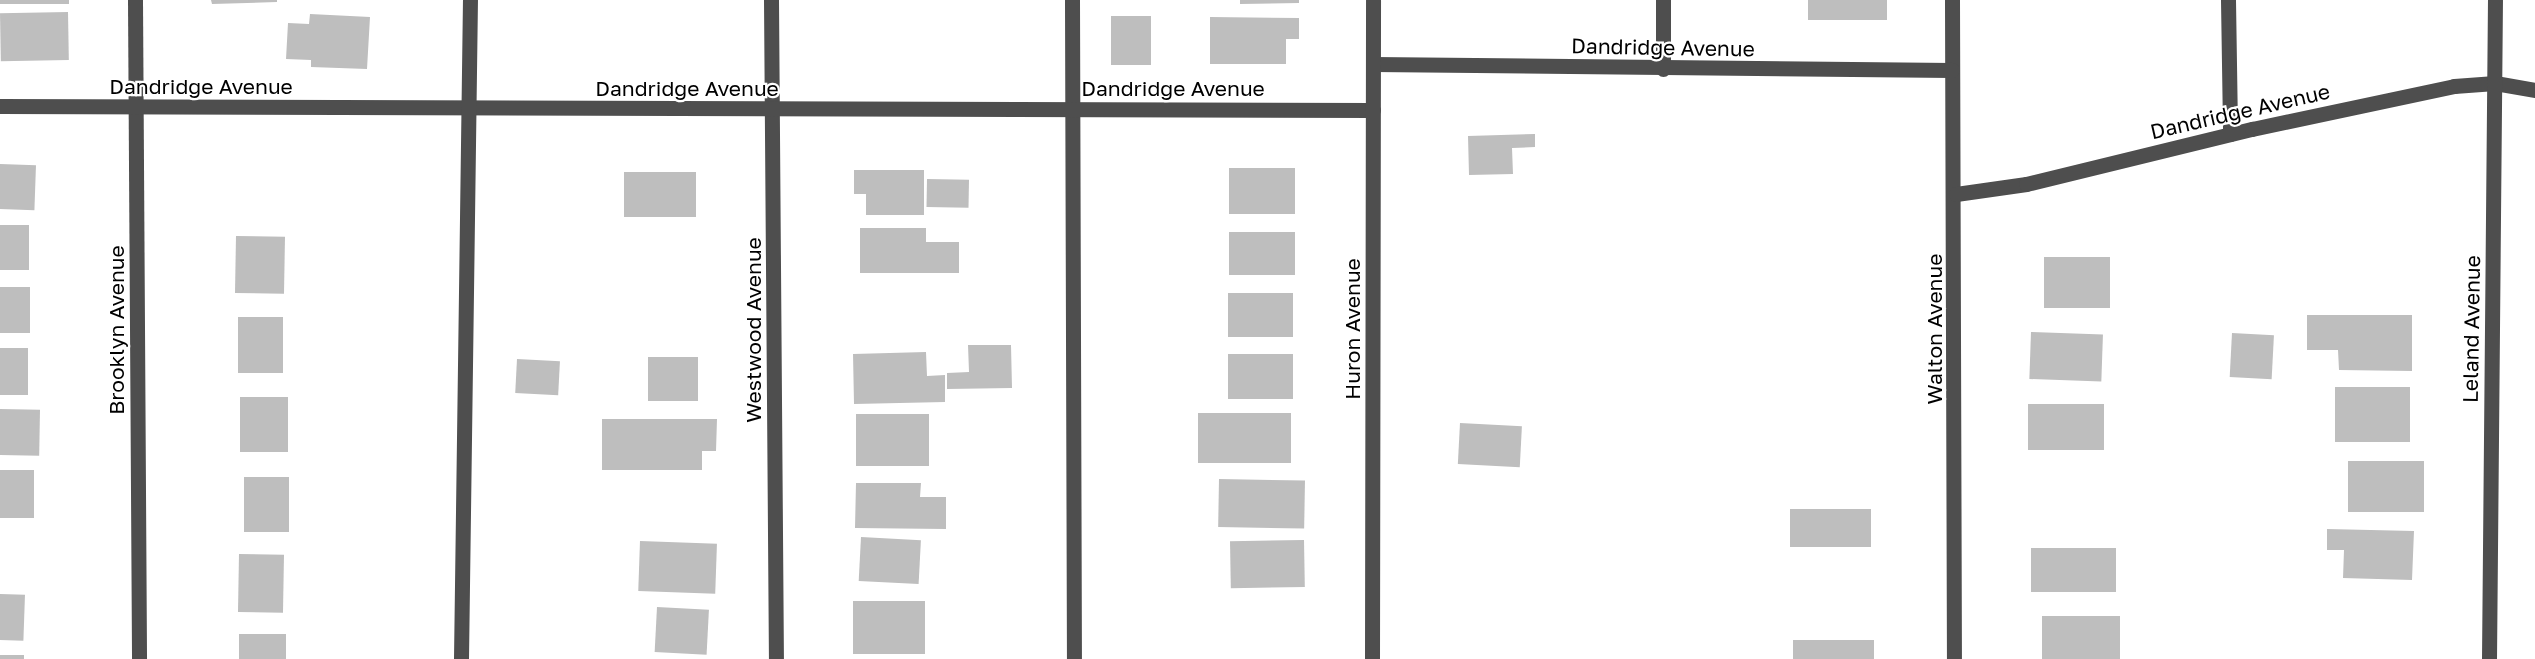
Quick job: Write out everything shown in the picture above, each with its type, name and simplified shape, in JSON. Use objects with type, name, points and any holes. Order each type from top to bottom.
[{"type":"street","name":"Brooklyn Avenue","points":[[135,0],[139,659]]},
{"type":"street","points":[[461,659],[470,0]]},
{"type":"street","name":"Westwood Avenue","points":[[771,0],[776,659]]},
{"type":"street","points":[[1072,0],[1074,659]]},
{"type":"street","name":"Huron Avenue","points":[[1372,659],[1373,0]]},
{"type":"street","points":[[1663,0],[1663,69]]},
{"type":"street","name":"Walton Avenue","points":[[1952,0],[1956,194],[1954,659]]},
{"type":"street","points":[[2228,0],[2230,134]]},
{"type":"street","name":"Leland Avenue","points":[[2489,659],[2495,0]]},
{"type":"street","name":"Dandridge Avenue","points":[[1373,64],[1663,69],[1952,70]]},
{"type":"street","name":"Dandridge Avenue","points":[[1956,194],[2026,184],[2230,134],[2454,86],[2495,83],[2535,90]]},
{"type":"street","name":"Dandridge Avenue","points":[[0,106],[1373,110]]},
{"type":"building","points":[[0,0],[69,0],[69,4],[0,4]]},
{"type":"building","points":[[211,0],[277,0],[277,2],[212,4]]},
{"type":"building","points":[[1240,0],[1299,0],[1299,3],[1240,4]]},
{"type":"building","points":[[1808,0],[1887,0],[1887,20],[1808,20]]},
{"type":"building","points":[[68,12],[69,60],[1,61],[0,13]]},
{"type":"building","points":[[310,14],[370,17],[367,69],[311,67],[311,60],[286,59],[288,23],[309,24]]},
{"type":"building","points":[[1111,16],[1151,16],[1151,65],[1111,65]]},
{"type":"building","points":[[1210,17],[1299,18],[1299,39],[1286,39],[1286,64],[1210,64]]},
{"type":"building","points":[[1535,134],[1535,147],[1512,148],[1513,174],[1469,175],[1468,136]]},
{"type":"building","points":[[0,164],[36,165],[34,210],[0,209]]},
{"type":"building","points":[[1229,168],[1295,168],[1295,214],[1229,214]]},
{"type":"building","points":[[854,170],[924,170],[924,215],[866,215],[866,194],[854,194]]},
{"type":"building","points":[[624,172],[696,172],[696,217],[624,217]]},
{"type":"building","points":[[927,179],[969,180],[969,208],[927,207]]},
{"type":"building","points":[[0,225],[29,225],[29,270],[0,270]]},
{"type":"building","points":[[860,228],[926,228],[926,242],[959,242],[959,273],[860,273]]},
{"type":"building","points":[[1229,232],[1295,232],[1295,275],[1229,275]]},
{"type":"building","points":[[236,236],[285,237],[284,294],[235,293]]},
{"type":"building","points":[[2044,257],[2110,257],[2110,308],[2044,308]]},
{"type":"building","points":[[0,287],[30,287],[30,333],[0,333]]},
{"type":"building","points":[[1228,293],[1293,293],[1293,337],[1228,337]]},
{"type":"building","points":[[2307,315],[2412,315],[2412,371],[2339,370],[2338,350],[2307,350]]},
{"type":"building","points":[[238,317],[283,317],[283,373],[238,373]]},
{"type":"building","points":[[2031,332],[2103,335],[2101,381],[2029,379]]},
{"type":"building","points":[[2232,333],[2274,335],[2272,379],[2230,377]]},
{"type":"building","points":[[968,345],[1011,345],[1012,388],[947,389],[947,373],[969,372]]},
{"type":"building","points":[[0,348],[28,348],[28,395],[0,395]]},
{"type":"building","points":[[926,352],[927,376],[945,375],[945,402],[854,404],[853,354]]},
{"type":"building","points":[[1228,354],[1293,354],[1293,399],[1228,399]]},
{"type":"building","points":[[648,357],[698,357],[698,401],[648,401]]},
{"type":"building","points":[[517,359],[560,361],[558,395],[515,393]]},
{"type":"building","points":[[2335,387],[2410,387],[2410,442],[2335,442]]},
{"type":"building","points":[[240,397],[288,397],[288,452],[240,452]]},
{"type":"building","points":[[2028,404],[2104,404],[2104,450],[2028,450]]},
{"type":"building","points":[[0,409],[40,410],[39,456],[0,455]]},
{"type":"building","points":[[1198,413],[1291,413],[1291,463],[1198,463]]},
{"type":"building","points":[[856,414],[929,414],[929,466],[856,466]]},
{"type":"building","points":[[602,419],[717,419],[716,451],[702,451],[702,470],[602,470]]},
{"type":"building","points":[[1460,423],[1522,426],[1520,467],[1458,464]]},
{"type":"building","points":[[2348,461],[2424,461],[2424,512],[2348,512]]},
{"type":"building","points":[[0,470],[34,470],[34,518],[0,518]]},
{"type":"building","points":[[244,477],[289,477],[289,532],[244,532]]},
{"type":"building","points":[[1219,479],[1305,481],[1304,528],[1218,527]]},
{"type":"building","points":[[856,483],[921,483],[920,497],[946,497],[946,529],[855,528]]},
{"type":"building","points":[[1790,509],[1871,509],[1871,547],[1790,547]]},
{"type":"building","points":[[2327,529],[2414,531],[2412,580],[2343,578],[2344,550],[2327,550]]},
{"type":"building","points":[[861,537],[921,540],[919,584],[859,581]]},
{"type":"building","points":[[1304,540],[1305,587],[1231,588],[1230,541]]},
{"type":"building","points":[[640,541],[717,544],[715,594],[638,591]]},
{"type":"building","points":[[2031,548],[2116,548],[2116,592],[2031,592]]},
{"type":"building","points":[[239,554],[284,555],[283,613],[238,612]]},
{"type":"building","points":[[0,594],[25,595],[23,641],[0,640]]},
{"type":"building","points":[[853,601],[925,601],[925,654],[853,654]]},
{"type":"building","points":[[657,607],[709,610],[707,655],[655,652]]},
{"type":"building","points":[[2042,616],[2120,616],[2120,659],[2042,659]]},
{"type":"building","points":[[239,634],[286,634],[286,659],[239,659]]},
{"type":"building","points":[[1793,640],[1874,640],[1874,659],[1793,659]]},
{"type":"building","points":[[0,655],[24,655],[24,659],[0,659]]}]
